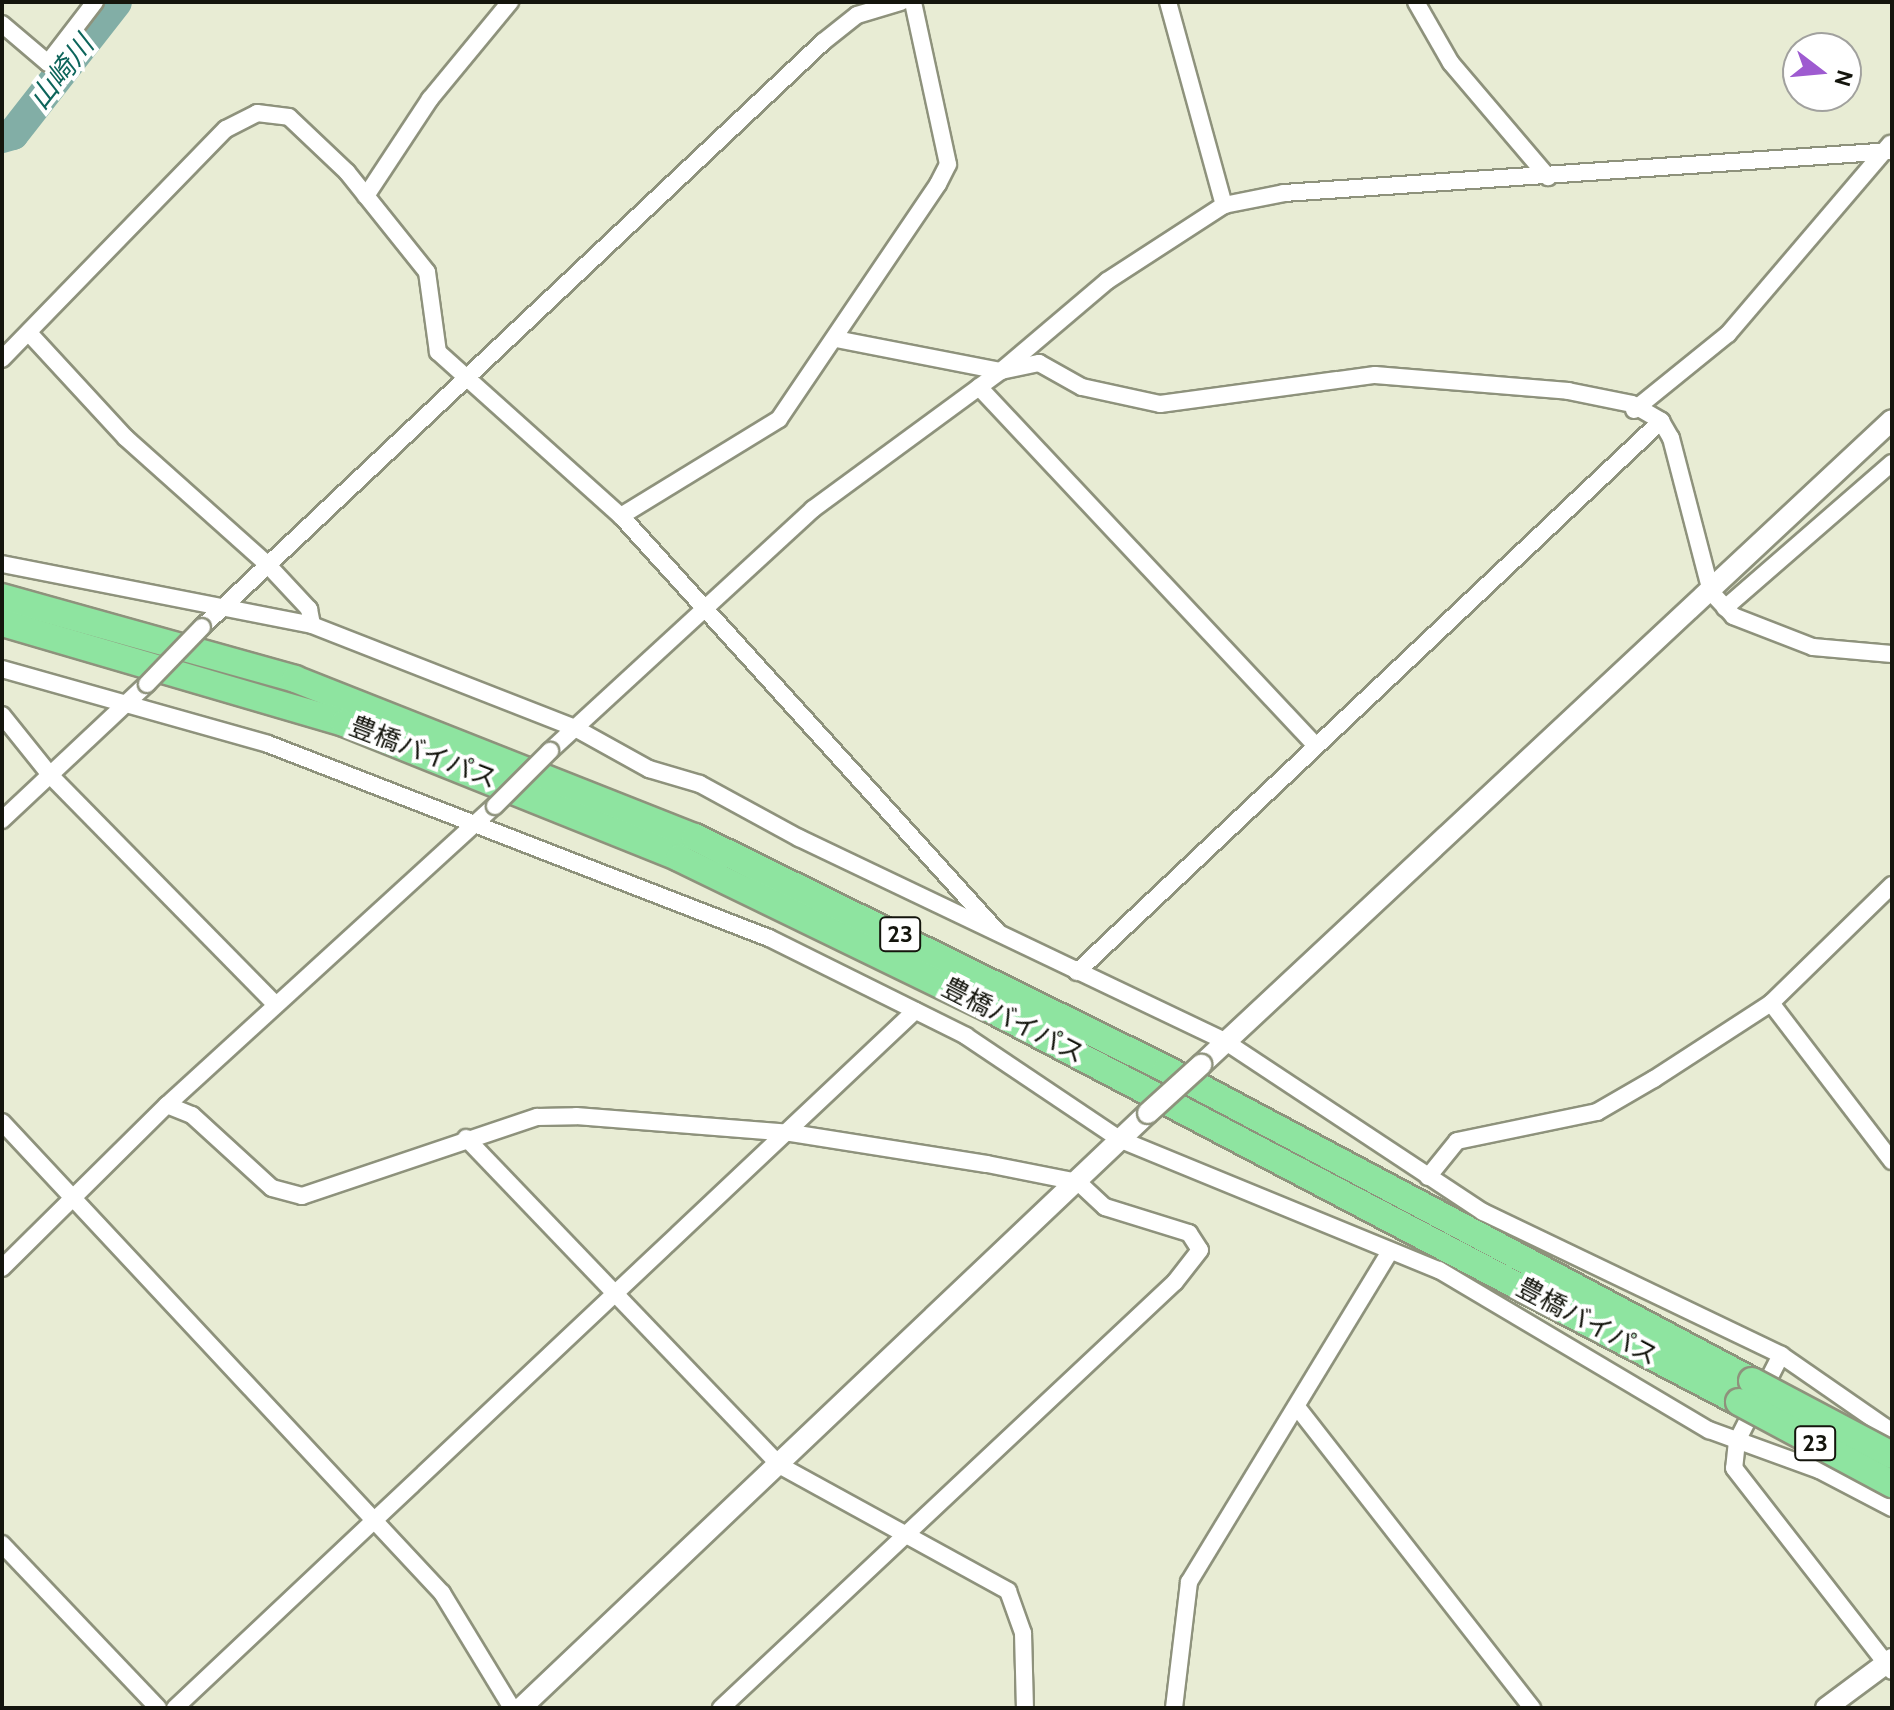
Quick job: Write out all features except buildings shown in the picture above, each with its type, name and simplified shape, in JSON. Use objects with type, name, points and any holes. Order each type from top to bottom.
[{"type":"highway","name":"豊橋バイパス","points":[[2,597],[295,679],[682,831],[1072,1021],[1745,1391],[1892,1484]]},
{"type":"highway","name":"豊橋バイパス","points":[[2,623],[344,723],[679,858],[990,1009],[1745,1391],[1892,1455]]},
{"type":"street","points":[[2,24],[48,63],[95,2]]},
{"type":"street","points":[[366,196],[430,99],[510,2]]},
{"type":"street","points":[[2,820],[119,705],[147,684],[267,564],[823,42],[857,15],[901,2]]},
{"type":"street","points":[[621,516],[779,419],[836,339],[948,164],[913,2]]},
{"type":"street","points":[[1168,2],[1224,205]]},
{"type":"street","points":[[1416,2],[1451,63],[1548,177]]},
{"type":"street","points":[[2,359],[245,116],[289,117],[366,196],[427,272],[435,344],[464,382],[621,516],[996,930]]},
{"type":"street","points":[[2,1268],[167,1105],[477,824],[704,605],[813,509],[1001,371],[1107,281],[1224,205],[1284,193],[1548,177],[1890,147]]},
{"type":"street","points":[[1634,410],[1728,334],[1890,147]]},
{"type":"street","points":[[29,333],[126,438],[267,564],[309,609],[312,625]]},
{"type":"street","points":[[836,339],[1001,371],[1039,363],[1082,387],[1160,404],[1375,375],[1568,391],[1661,421]]},
{"type":"street","points":[[979,387],[1313,743]]},
{"type":"street","points":[[1718,600],[1892,420]]},
{"type":"street","points":[[1077,972],[1313,743],[1661,421]]},
{"type":"street","points":[[1661,421],[1718,600],[1813,647],[1892,654]]},
{"type":"street","points":[[521,1708],[781,1466],[1119,1139],[1718,600],[1892,463]]},
{"type":"street","points":[[2,564],[224,605],[312,625],[575,728],[1226,1042],[1483,1212],[1781,1355],[1892,1432]]},
{"type":"street","points":[[2,669],[119,705],[268,744],[769,938],[915,1011],[1072,1100],[1119,1139],[1439,1270],[1530,1329],[1737,1441],[1819,1470],[1892,1508]]},
{"type":"street","points":[[2,715],[50,775],[275,1004]]},
{"type":"street","points":[[1428,1177],[1457,1141],[1597,1112],[1771,1003],[1892,885]]},
{"type":"street","points":[[1771,1003],[1892,1161]]},
{"type":"street","points":[[175,1708],[791,1133],[915,1011]]},
{"type":"street","points":[[167,1105],[192,1115],[272,1188],[302,1196],[466,1138],[537,1117],[576,1116],[791,1133],[1078,1182],[1105,1207],[1189,1233],[1200,1250],[1195,1262],[721,1708]]},
{"type":"street","points":[[2,1122],[442,1593],[512,1708]]},
{"type":"street","points":[[466,1138],[613,1296],[781,1466],[906,1532],[1008,1591],[1023,1633],[1025,1708]]},
{"type":"street","points":[[1174,1708],[1189,1582],[1390,1251]]},
{"type":"street","points":[[1781,1355],[1737,1441],[1734,1468],[1890,1664],[1826,1708]]},
{"type":"street","points":[[1297,1407],[1532,1708]]},
{"type":"street","points":[[2,1544],[158,1708]]},
{"type":"waterway","name":"山崎川","points":[[2,137],[13,134],[116,2]]}]
